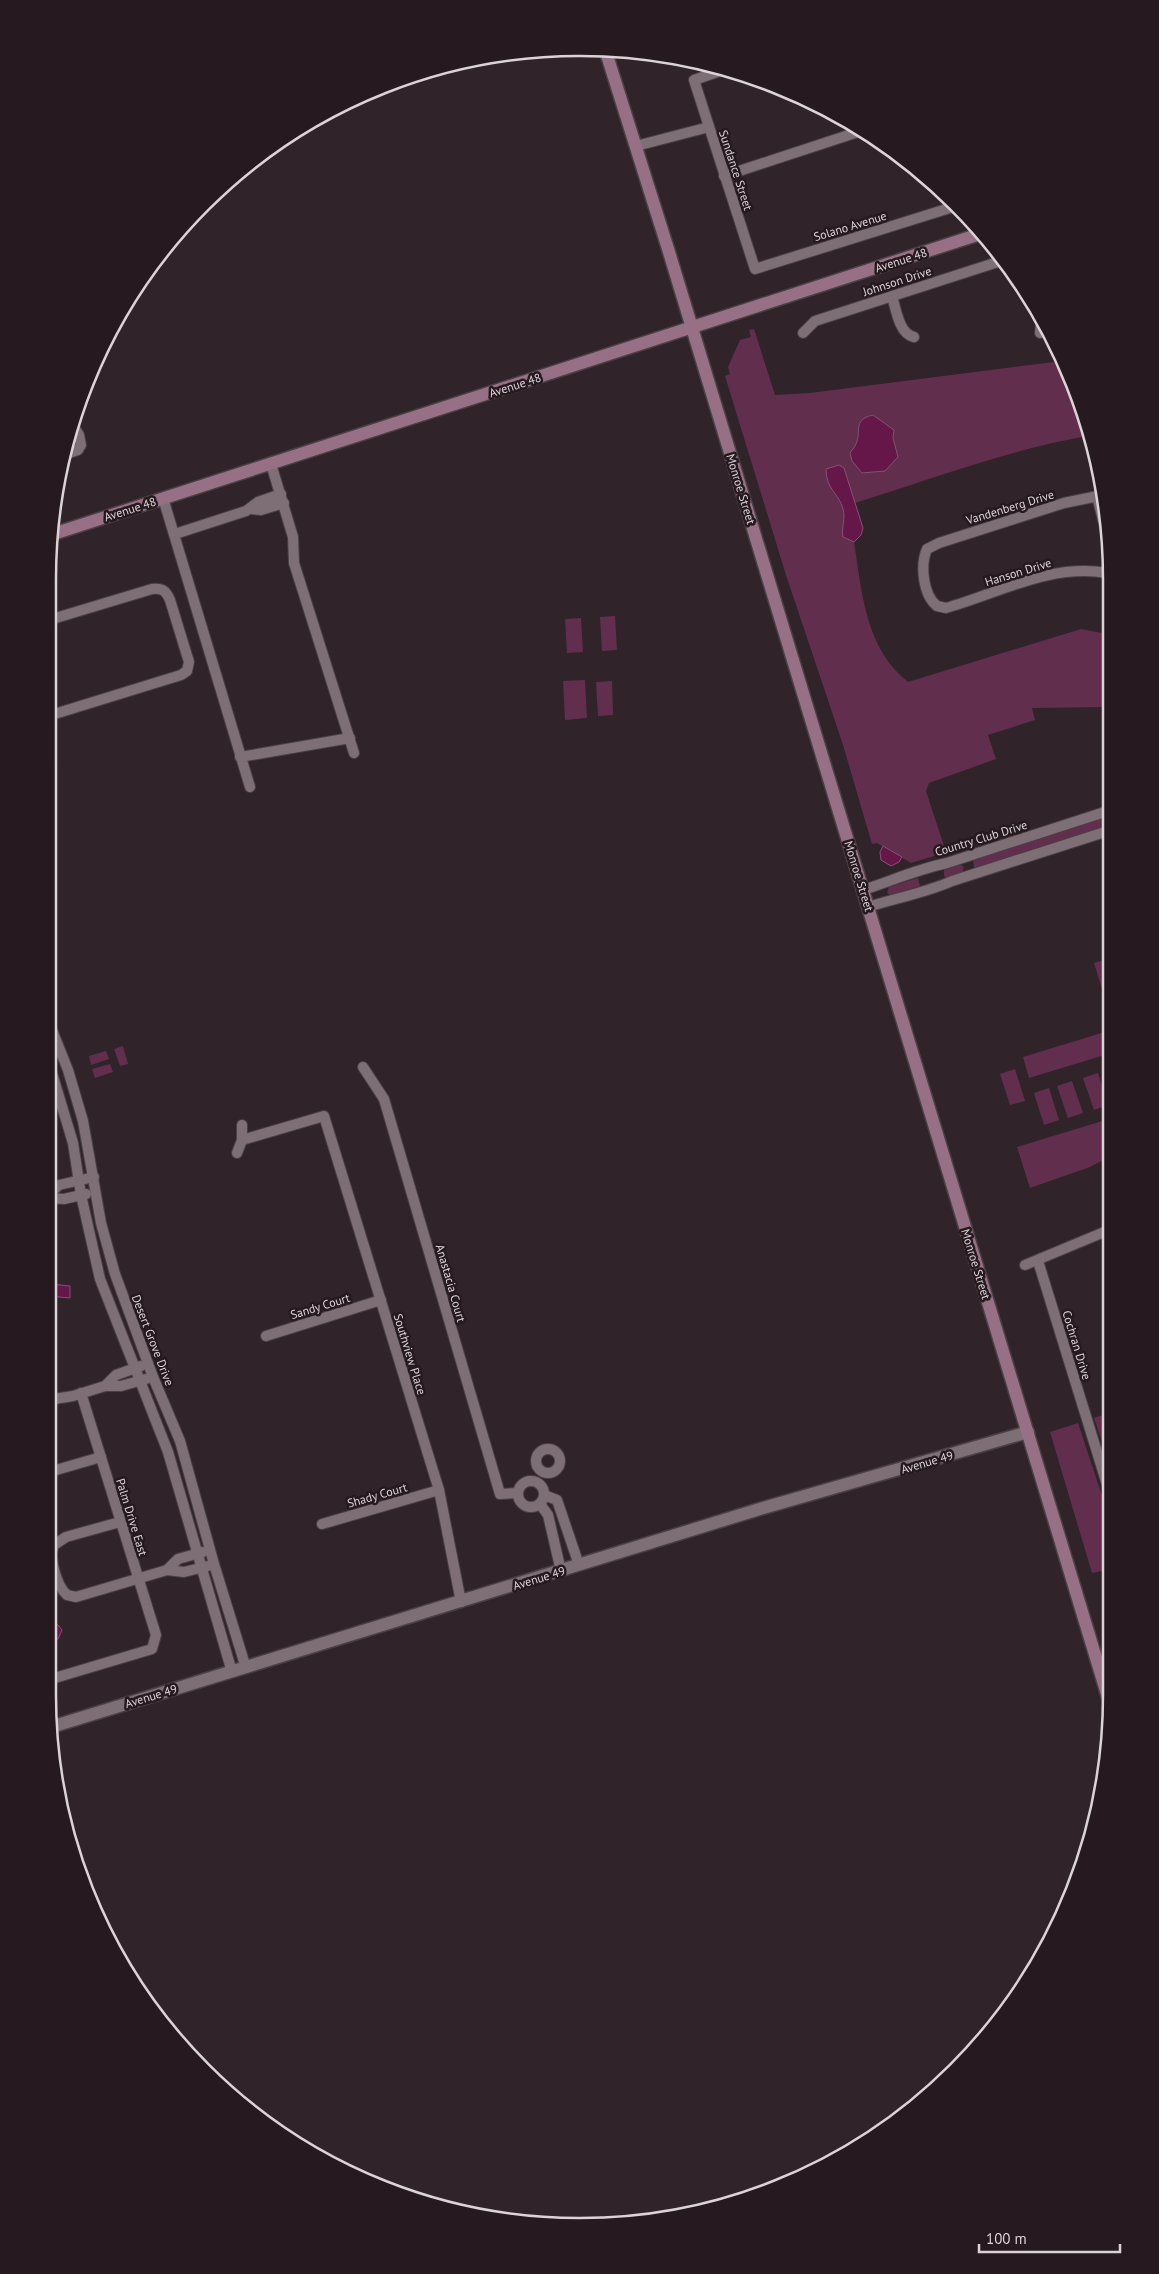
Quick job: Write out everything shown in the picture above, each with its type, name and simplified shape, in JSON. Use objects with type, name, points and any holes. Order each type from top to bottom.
[{"type":"main road","name":"Monroe Street","points":[[607,57],[692,328],[1103,1681]]},
{"type":"main road","name":"Avenue 48","points":[[59,532],[974,236]]},
{"type":"street","name":"Sundance Street","points":[[713,73],[694,80],[755,269]]},
{"type":"street","points":[[636,146],[709,127]]},
{"type":"street","points":[[724,176],[853,134]]},
{"type":"street","name":"Solano Avenue","points":[[755,269],[948,209]]},
{"type":"street","name":"Johnson Drive","points":[[803,333],[815,321],[996,263]]},
{"type":"street","points":[[892,296],[904,331],[908,336],[914,337]]},
{"type":"street","points":[[72,452],[78,450],[81,445],[77,433]]},
{"type":"street","points":[[271,464],[293,537],[294,563],[354,753]]},
{"type":"street","name":"Vandenberg Drive","points":[[938,606],[928,596],[923,560],[927,549],[939,543],[1055,506],[1096,496]]},
{"type":"street","points":[[164,498],[197,616],[250,788]]},
{"type":"street","points":[[175,534],[250,509],[261,510],[282,498]]},
{"type":"street","name":"Hanson Drive","points":[[938,606],[946,608],[1055,573],[1081,570],[1103,573]]},
{"type":"street","points":[[56,618],[152,589],[163,590],[167,592],[170,600],[188,662],[187,670],[181,674],[56,713]]},
{"type":"street","points":[[240,757],[350,738]]},
{"type":"street","name":"Country Club Drive","points":[[863,890],[905,877],[928,867],[947,864],[1103,813]]},
{"type":"street","points":[[868,907],[911,894],[932,890],[952,881],[1103,833]]},
{"type":"street","name":"Desert Grove Drive","points":[[56,1042],[76,1098],[94,1176],[101,1223],[116,1274],[148,1364],[183,1450],[214,1564],[246,1668]]},
{"type":"street","name":"Anastacia Court","points":[[362,1067],[384,1099],[500,1494],[518,1493],[518,1498],[525,1506],[530,1508],[542,1500]]},
{"type":"street","points":[[56,1087],[73,1143],[78,1180],[100,1279],[168,1452],[232,1672]]},
{"type":"street","name":"Southview Place","points":[[242,1140],[324,1116],[439,1490],[461,1602]]},
{"type":"street","points":[[238,1153],[242,1140],[242,1125]]},
{"type":"street","points":[[56,1188],[59,1185],[94,1176]]},
{"type":"street","points":[[56,1198],[64,1199],[96,1192]]},
{"type":"street","points":[[1025,1265],[1103,1233]]},
{"type":"street","name":"Cochran Drive","points":[[1038,1261],[1103,1471]]},
{"type":"street","name":"Sandy Court","points":[[266,1336],[381,1300]]},
{"type":"street","points":[[106,1386],[116,1375],[148,1364]]},
{"type":"street","points":[[56,1399],[81,1394],[106,1386],[121,1386],[153,1377]]},
{"type":"street","name":"Palm Drive East","points":[[56,1678],[152,1649],[156,1635],[81,1394]]},
{"type":"street","name":"Avenue 49","points":[[57,1725],[763,1508],[1028,1432]]},
{"type":"street","points":[[56,1470],[100,1457]]},
{"type":"street","points":[[537,1482],[542,1471]]},
{"type":"street","points":[[518,1493],[522,1484],[527,1482],[537,1482],[541,1485],[542,1500],[548,1515],[561,1571]]},
{"type":"street","name":"Shady Court","points":[[322,1524],[439,1490]]},
{"type":"street","points":[[542,1500],[557,1500],[579,1565]]},
{"type":"street","points":[[56,1544],[58,1541],[120,1522]]},
{"type":"street","points":[[56,1570],[60,1585],[67,1596],[76,1597],[167,1570],[178,1560],[210,1550]]},
{"type":"street","points":[[167,1570],[184,1572],[214,1564]]},
{"type":"shaded area","points":[[754,329],[775,395],[810,393],[1055,362],[1063,379],[1083,437],[999,457],[855,503],[861,528],[854,542],[868,618],[874,636],[883,653],[908,682],[1081,629],[1103,633],[1103,707],[1032,708],[1035,720],[988,735],[996,759],[929,783],[926,791],[944,846],[953,843],[949,852],[911,863],[877,843],[872,844],[843,745],[786,575],[725,376],[730,374],[728,367],[740,340],[751,337],[749,330]]},
{"type":"shaded area","points":[[873,415],[894,430],[893,438],[898,457],[885,471],[862,473],[852,461],[850,453],[857,441],[860,423],[866,417]]},
{"type":"shaded area","points":[[839,465],[844,468],[863,528],[861,535],[854,542],[843,537],[843,509],[828,482],[826,469]]},
{"type":"shaded area","points":[[615,616],[617,650],[602,651],[600,617]]},
{"type":"shaded area","points":[[581,618],[583,652],[567,653],[565,619]]},
{"type":"shaded area","points":[[585,680],[587,718],[565,720],[563,681]]},
{"type":"shaded area","points":[[612,681],[613,715],[598,716],[596,682]]},
{"type":"shaded area","points":[[1103,817],[1103,828],[977,869],[974,868],[973,859]]},
{"type":"shaded area","points":[[883,846],[902,857],[899,862],[891,866],[881,860],[880,852]]},
{"type":"shaded area","points":[[959,864],[964,867],[962,873],[947,878],[944,876],[944,868]]},
{"type":"shaded area","points":[[918,878],[920,886],[891,895],[887,893],[889,887]]},
{"type":"shaded area","points":[[1103,960],[1103,993],[1094,963]]},
{"type":"shaded area","points":[[1103,1033],[1103,1056],[1029,1078],[1023,1057]]},
{"type":"shaded area","points":[[123,1046],[128,1064],[120,1066],[114,1049]]},
{"type":"shaded area","points":[[106,1051],[109,1059],[91,1065],[89,1056]]},
{"type":"shaded area","points":[[110,1064],[113,1072],[95,1078],[92,1069]]},
{"type":"shaded area","points":[[1015,1069],[1025,1101],[1010,1105],[1000,1074]]},
{"type":"shaded area","points":[[1098,1073],[1103,1089],[1103,1107],[1094,1110],[1083,1078]]},
{"type":"shaded area","points":[[1072,1081],[1083,1113],[1068,1118],[1057,1086]]},
{"type":"shaded area","points":[[1049,1088],[1059,1120],[1044,1125],[1034,1093]]},
{"type":"shaded area","points":[[1103,1121],[1103,1160],[1090,1167],[1030,1188],[1017,1147]]},
{"type":"shaded area","points":[[56,1285],[70,1286],[70,1298],[56,1297]]},
{"type":"shaded area","points":[[1103,1415],[1103,1444],[1094,1418]]},
{"type":"shaded area","points":[[1078,1423],[1103,1499],[1103,1571],[1092,1573],[1050,1432]]},
{"type":"shaded area","points":[[56,1624],[62,1630],[56,1640]]}]
